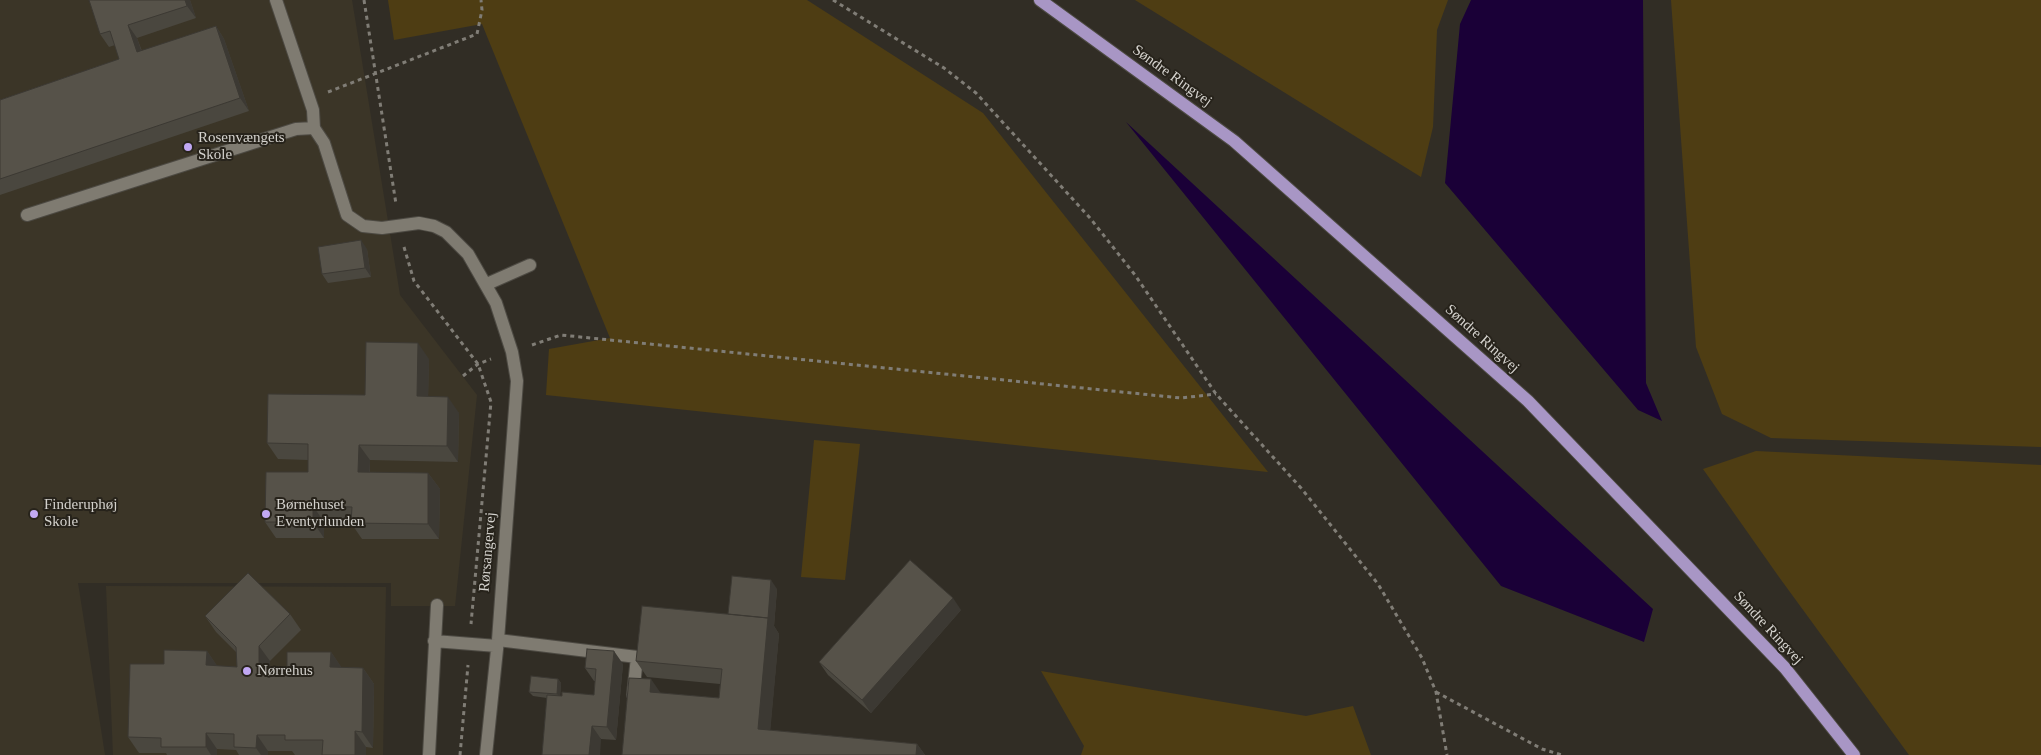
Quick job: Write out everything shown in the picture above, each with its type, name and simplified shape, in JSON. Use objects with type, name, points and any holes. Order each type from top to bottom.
[{"type":"main road","name":"Søndre Ringvej","points":[[1040,0],[1234,141],[1528,401],[1785,668],[1854,755]]},
{"type":"lane","points":[[27,215],[296,129],[314,128],[313,110],[276,0]]},
{"type":"lane","name":"Rørsangervej","points":[[314,128],[324,143],[347,215],[363,226],[382,228],[419,223],[446,232],[468,254],[487,284],[496,303],[512,352],[517,381],[517,395],[486,755]]},
{"type":"lane","points":[[487,284],[530,266]]},
{"type":"lane","points":[[429,755],[437,605]]},
{"type":"lane","points":[[434,641],[470,644],[497,643],[637,657],[632,706]]},
{"type":"path","points":[[364,0],[400,226],[408,263],[414,281],[478,364],[492,402],[460,755]]},
{"type":"path","points":[[310,100],[477,34],[482,10],[481,0]]},
{"type":"path","points":[[832,0],[944,68],[976,93],[1090,218],[1135,275],[1216,394],[1300,488],[1378,584],[1422,658],[1436,692],[1447,755]]},
{"type":"path","points":[[561,335],[1181,398],[1216,394]]},
{"type":"path","points":[[463,376],[478,364]]},
{"type":"path","points":[[1436,692],[1542,749],[1562,755]]},
{"type":"shaded area","points":[[0,0],[352,0],[400,295],[477,395],[455,606],[391,606],[391,583],[78,583],[105,755],[0,755]]},
{"type":"shaded area","points":[[388,0],[807,0],[983,113],[1268,472],[546,395],[549,349],[610,338],[482,24],[394,40]]},
{"type":"shaded area","points":[[1135,0],[1448,0],[1437,30],[1433,127],[1421,177]]},
{"type":"shaded area","points":[[1471,0],[1643,0],[1646,383],[1662,421],[1638,410],[1445,183],[1460,24]]},
{"type":"shaded area","points":[[1671,0],[2041,0],[2041,447],[1771,438],[1722,414],[1696,347]]},
{"type":"shaded area","points":[[1126,122],[1653,609],[1644,642],[1501,586]]},
{"type":"shaded area","points":[[814,440],[860,444],[845,580],[801,577]]},
{"type":"shaded area","points":[[1756,451],[2041,465],[2041,755],[1909,755],[1703,469]]},
{"type":"shaded area","name":"Nørrehus","points":[[106,586],[386,587],[383,755],[113,755]]},
{"type":"shaded area","points":[[1041,671],[1306,716],[1353,706],[1371,755],[1081,755],[1084,746]]},
{"type":"building","points":[[89,0],[185,0],[187,6],[128,25],[137,52],[216,26],[240,98],[0,179],[0,100],[119,59],[110,31],[100,34]]},
{"type":"building","points":[[361,240],[365,268],[322,274],[318,247]]},
{"type":"building","points":[[366,342],[418,343],[417,396],[448,397],[447,446],[359,445],[358,472],[428,473],[428,524],[351,523],[352,507],[313,506],[313,522],[265,522],[266,472],[308,472],[308,444],[267,443],[268,394],[365,395]]},
{"type":"building","points":[[910,560],[953,598],[862,700],[819,662]]},
{"type":"building","points":[[248,573],[290,614],[259,646],[259,667],[287,667],[287,652],[331,652],[330,667],[363,668],[362,732],[355,731],[355,755],[322,755],[323,740],[285,740],[285,735],[257,735],[256,748],[234,747],[234,734],[206,733],[206,747],[161,747],[161,738],[128,737],[130,664],[164,664],[164,650],[207,651],[206,665],[237,667],[236,647],[205,616]]},
{"type":"building","points":[[732,576],[771,580],[768,618],[728,614]]},
{"type":"building","points":[[642,606],[768,618],[758,729],[917,744],[916,755],[622,755],[629,678],[651,679],[650,692],[719,698],[722,669],[636,661]]},
{"type":"building","points":[[587,649],[614,651],[607,727],[592,726],[589,755],[542,755],[547,695],[562,696],[562,692],[594,695],[596,669],[585,668]]},
{"type":"building","points":[[531,676],[558,679],[557,694],[529,692]]},
{"type":"place","name":"Rosenvængets Skole","points":[[188,147]]},
{"type":"place","name":"Finderuphøj Skole","points":[[34,514]]},
{"type":"place","name":"Børnehuset Eventyrlunden","points":[[266,514]]},
{"type":"place","name":"Nørrehus","points":[[247,671]]}]
